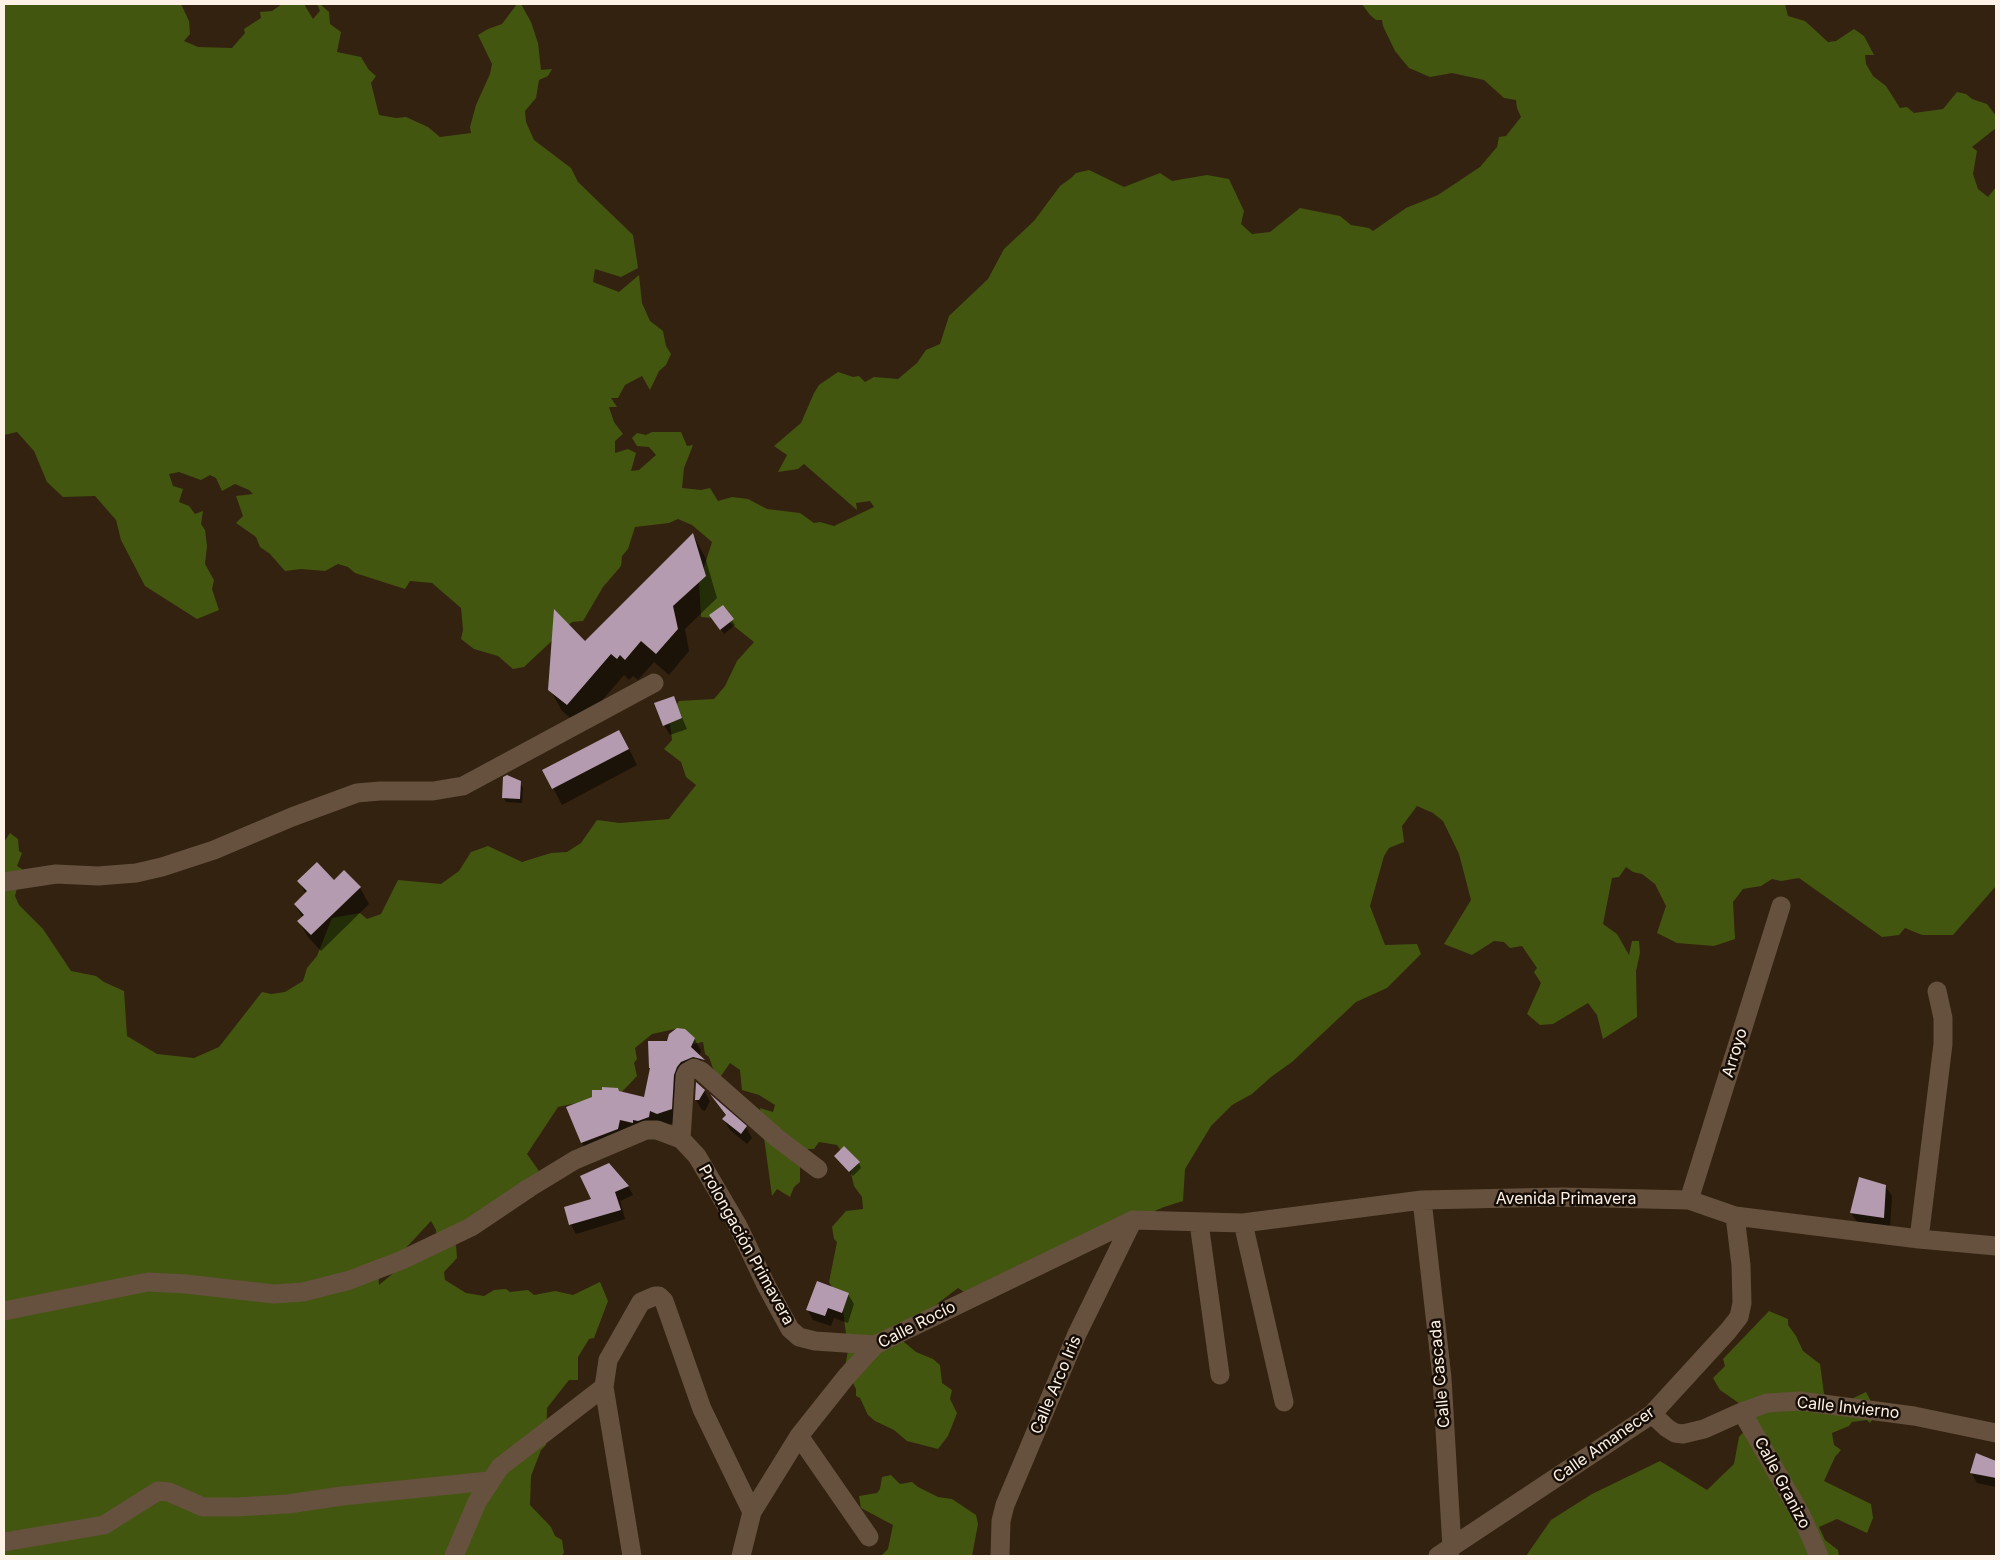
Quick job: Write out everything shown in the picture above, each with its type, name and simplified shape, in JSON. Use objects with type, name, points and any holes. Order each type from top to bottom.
[{"type":"street","points":[[4,882],[56,874],[98,876],[136,873],[162,867],[214,850],[292,817],[357,793],[433,791],[463,786],[654,683]]},
{"type":"street","name":"Arroyo","points":[[1689,1200],[1781,906]]},
{"type":"street","points":[[1918,1239],[1943,1044],[1944,1018],[1937,991]]},
{"type":"street","points":[[4,1311],[148,1282],[186,1284],[274,1294],[303,1292],[350,1280],[402,1260],[472,1227],[576,1160],[646,1130],[667,1132],[682,1139],[685,1076],[687,1072],[694,1068],[701,1071],[777,1138],[818,1169]]},
{"type":"street","name":"Prolongación Primavera","points":[[682,1139],[697,1156],[713,1181],[790,1328],[805,1340],[875,1344]]},
{"type":"street","name":"Avenida Primavera","points":[[1133,1220],[1243,1223],[1422,1200],[1562,1197],[1689,1200],[1735,1216],[1918,1239],[1996,1246]]},
{"type":"street","name":"Calle Cascada","points":[[1422,1200],[1442,1378],[1445,1552]]},
{"type":"street","name":"Calle Amanecer","points":[[1445,1552],[1652,1414],[1739,1317],[1743,1287],[1735,1216]]},
{"type":"street","name":"Calle Rocío","points":[[740,1556],[752,1512],[799,1436],[875,1344],[1133,1220]]},
{"type":"street","name":"Calle Arco Iris","points":[[1000,1556],[1001,1521],[1005,1505],[1077,1334],[1133,1220]]},
{"type":"street","points":[[1199,1223],[1220,1375]]},
{"type":"street","points":[[1243,1223],[1284,1402]]},
{"type":"street","points":[[632,1556],[604,1388],[608,1360],[640,1302],[655,1296],[664,1301],[702,1409],[752,1512]]},
{"type":"street","points":[[454,1556],[477,1502],[500,1467],[604,1388]]},
{"type":"street","name":"Calle Invierno","points":[[1652,1414],[1667,1428],[1675,1433],[1683,1434],[1704,1429],[1767,1403],[1800,1401],[1914,1416],[1996,1433]]},
{"type":"street","name":"Calle Granizo","points":[[1742,1412],[1801,1515],[1819,1556]]},
{"type":"street","points":[[799,1436],[870,1537]]},
{"type":"street","points":[[4,1542],[104,1525],[158,1491],[169,1492],[203,1507],[236,1507],[288,1504],[342,1496],[490,1481]]},
{"type":"green space","points":[[4,4],[181,4],[189,21],[190,34],[184,41],[198,47],[232,48],[245,33],[244,29],[261,18],[260,12],[272,11],[282,4],[304,4],[313,19],[320,11],[317,4],[320,4],[329,12],[330,24],[341,32],[337,52],[361,57],[369,70],[376,76],[371,83],[379,115],[396,118],[406,117],[428,127],[440,137],[471,133],[470,127],[476,105],[490,74],[492,64],[478,35],[502,24],[517,4],[521,4],[531,22],[538,43],[541,70],[552,69],[548,76],[539,80],[536,98],[525,111],[526,122],[534,140],[571,168],[578,182],[633,235],[638,268],[621,277],[595,269],[593,282],[619,292],[639,275],[642,303],[650,321],[663,331],[666,346],[671,354],[666,365],[659,371],[650,390],[642,376],[625,385],[618,398],[611,398],[617,407],[609,407],[614,422],[623,434],[615,441],[615,453],[628,449],[636,453],[631,471],[639,470],[656,455],[649,447],[637,446],[632,438],[637,433],[646,435],[652,432],[681,432],[687,446],[693,445],[684,468],[682,488],[701,490],[710,488],[718,501],[732,497],[748,499],[767,509],[800,513],[814,523],[820,522],[834,526],[874,507],[870,501],[856,503],[857,510],[804,464],[798,469],[778,472],[787,455],[774,446],[801,423],[819,385],[838,372],[853,377],[859,376],[865,382],[874,377],[898,379],[917,363],[926,350],[940,344],[949,316],[988,279],[1004,249],[1034,221],[1060,186],[1076,173],[1089,170],[1124,187],[1160,173],[1172,181],[1207,175],[1229,179],[1244,211],[1241,224],[1252,234],[1270,232],[1300,208],[1340,216],[1351,225],[1369,228],[1373,231],[1406,208],[1438,195],[1480,167],[1497,147],[1499,137],[1506,136],[1521,117],[1516,100],[1504,98],[1484,80],[1452,73],[1430,77],[1409,68],[1395,51],[1382,20],[1376,20],[1362,4],[1785,4],[1788,16],[1805,21],[1828,42],[1836,41],[1854,29],[1864,36],[1874,55],[1865,55],[1866,64],[1873,76],[1886,86],[1900,108],[1907,107],[1914,113],[1943,109],[1957,92],[1987,104],[1996,116],[1996,128],[1972,147],[1977,151],[1973,174],[1978,189],[1988,197],[1996,187],[1996,886],[1953,935],[1922,935],[1905,928],[1899,935],[1882,937],[1799,878],[1781,881],[1772,879],[1761,886],[1743,889],[1733,902],[1735,939],[1714,946],[1677,943],[1657,933],[1666,906],[1655,884],[1642,874],[1633,872],[1626,867],[1619,877],[1612,878],[1603,924],[1617,934],[1629,955],[1632,941],[1639,941],[1640,953],[1636,971],[1637,1017],[1603,1039],[1597,1015],[1588,1003],[1553,1024],[1540,1025],[1527,1014],[1541,983],[1534,972],[1537,968],[1522,946],[1510,948],[1504,942],[1494,941],[1472,955],[1444,944],[1471,900],[1459,854],[1443,821],[1433,813],[1417,806],[1402,826],[1404,842],[1389,848],[1384,856],[1370,906],[1385,945],[1417,944],[1421,954],[1387,988],[1356,1002],[1292,1062],[1252,1094],[1232,1105],[1211,1126],[1185,1169],[1183,1201],[1164,1207],[964,1292],[958,1288],[891,1339],[904,1342],[916,1352],[933,1359],[940,1365],[942,1383],[952,1390],[950,1399],[957,1413],[948,1436],[938,1449],[907,1441],[894,1430],[875,1421],[868,1415],[860,1398],[856,1396],[856,1389],[845,1367],[848,1350],[842,1302],[829,1282],[837,1242],[834,1239],[832,1227],[846,1211],[863,1209],[862,1197],[854,1186],[848,1161],[837,1145],[819,1142],[814,1149],[808,1149],[800,1162],[800,1182],[794,1187],[790,1197],[777,1189],[772,1196],[760,1108],[773,1112],[775,1105],[759,1095],[742,1090],[740,1070],[730,1063],[721,1076],[716,1077],[709,1057],[705,1054],[703,1042],[682,1046],[675,1029],[652,1034],[635,1048],[637,1059],[634,1063],[637,1076],[620,1094],[558,1107],[527,1154],[539,1171],[437,1241],[436,1230],[431,1221],[403,1251],[378,1270],[379,1285],[415,1255],[456,1245],[457,1258],[444,1272],[445,1280],[466,1293],[484,1296],[494,1290],[506,1289],[510,1292],[528,1290],[534,1295],[555,1291],[573,1295],[600,1282],[608,1301],[594,1338],[589,1339],[578,1357],[578,1380],[569,1380],[547,1408],[546,1445],[541,1450],[531,1476],[530,1505],[551,1527],[555,1536],[562,1540],[564,1553],[561,1556],[4,1556],[4,842],[10,833],[18,839],[19,851],[22,853],[17,866],[22,869],[15,896],[19,905],[43,929],[71,971],[96,976],[104,982],[124,991],[127,1036],[157,1054],[194,1058],[219,1047],[262,992],[271,994],[285,992],[303,981],[307,968],[317,956],[332,918],[360,913],[367,919],[381,914],[398,880],[441,884],[459,871],[471,852],[488,846],[522,862],[551,853],[567,852],[581,843],[597,820],[620,823],[669,819],[696,785],[686,777],[681,762],[664,749],[672,740],[669,716],[679,701],[714,699],[725,686],[737,661],[754,642],[725,619],[701,617],[699,583],[712,542],[692,525],[678,519],[669,523],[635,527],[628,549],[622,556],[621,566],[603,587],[583,621],[572,622],[524,667],[513,669],[498,656],[474,649],[461,639],[463,630],[461,608],[432,583],[410,581],[405,589],[355,573],[348,567],[338,564],[325,571],[301,569],[285,571],[270,554],[260,547],[256,537],[236,523],[243,516],[236,496],[253,494],[249,490],[235,484],[222,491],[216,478],[210,475],[201,480],[179,472],[169,474],[173,486],[183,489],[179,502],[189,506],[195,514],[203,511],[201,524],[205,530],[207,546],[205,564],[214,580],[212,589],[219,610],[197,619],[145,586],[121,540],[116,520],[95,496],[63,497],[47,482],[34,451],[17,432],[4,435]]},
{"type":"green space","points":[[1769,1311],[1788,1319],[1788,1325],[1803,1351],[1820,1364],[1824,1394],[1843,1403],[1866,1392],[1874,1407],[1870,1423],[1867,1420],[1852,1422],[1849,1426],[1832,1433],[1834,1445],[1841,1450],[1835,1457],[1824,1481],[1871,1504],[1873,1518],[1867,1533],[1837,1519],[1819,1527],[1825,1540],[1838,1550],[1839,1556],[1526,1556],[1551,1520],[1592,1494],[1660,1461],[1707,1490],[1734,1464],[1739,1437],[1747,1428],[1746,1408],[1720,1390],[1713,1378],[1725,1366],[1723,1359]]},
{"type":"green space","points":[[891,1475],[900,1484],[912,1482],[938,1497],[952,1499],[976,1515],[978,1524],[972,1556],[881,1556],[888,1549],[893,1525],[861,1508],[859,1496],[877,1493],[880,1489],[882,1477]]},
{"type":"building","points":[[693,533],[706,576],[673,606],[678,629],[656,654],[641,641],[625,660],[620,655],[617,659],[611,654],[567,705],[548,690],[554,609],[585,641]]},
{"type":"building","points":[[723,605],[734,619],[720,630],[709,615]]},
{"type":"building","points":[[674,696],[682,718],[663,726],[654,703]]},
{"type":"building","points":[[619,730],[629,749],[552,789],[542,770]]},
{"type":"building","points":[[507,775],[521,781],[520,799],[502,798],[503,777]]},
{"type":"building","points":[[317,862],[334,880],[344,870],[361,887],[311,935],[297,921],[304,915],[294,904],[307,891],[297,881]]},
{"type":"building","points":[[677,1028],[685,1029],[695,1038],[691,1047],[705,1060],[693,1057],[681,1062],[677,1067],[674,1075],[672,1109],[657,1114],[650,1111],[649,1117],[638,1121],[633,1120],[633,1123],[620,1120],[618,1129],[581,1143],[566,1107],[592,1097],[592,1090],[602,1090],[602,1087],[618,1088],[619,1091],[644,1097],[650,1068],[648,1041],[667,1041],[669,1034]]},
{"type":"building","points":[[696,1082],[705,1090],[699,1100],[695,1100]]},
{"type":"building","points":[[710,1094],[747,1126],[741,1134],[722,1119],[726,1115]]},
{"type":"building","points":[[844,1146],[860,1162],[849,1172],[834,1156]]},
{"type":"building","points":[[609,1163],[629,1186],[615,1192],[621,1210],[569,1225],[564,1207],[591,1199],[580,1176]]},
{"type":"building","points":[[1859,1177],[1886,1185],[1884,1218],[1850,1213]]},
{"type":"building","points":[[817,1281],[849,1293],[842,1313],[828,1308],[825,1316],[806,1310]]},
{"type":"building","points":[[1976,1453],[1996,1461],[1996,1478],[1970,1473]]}]
